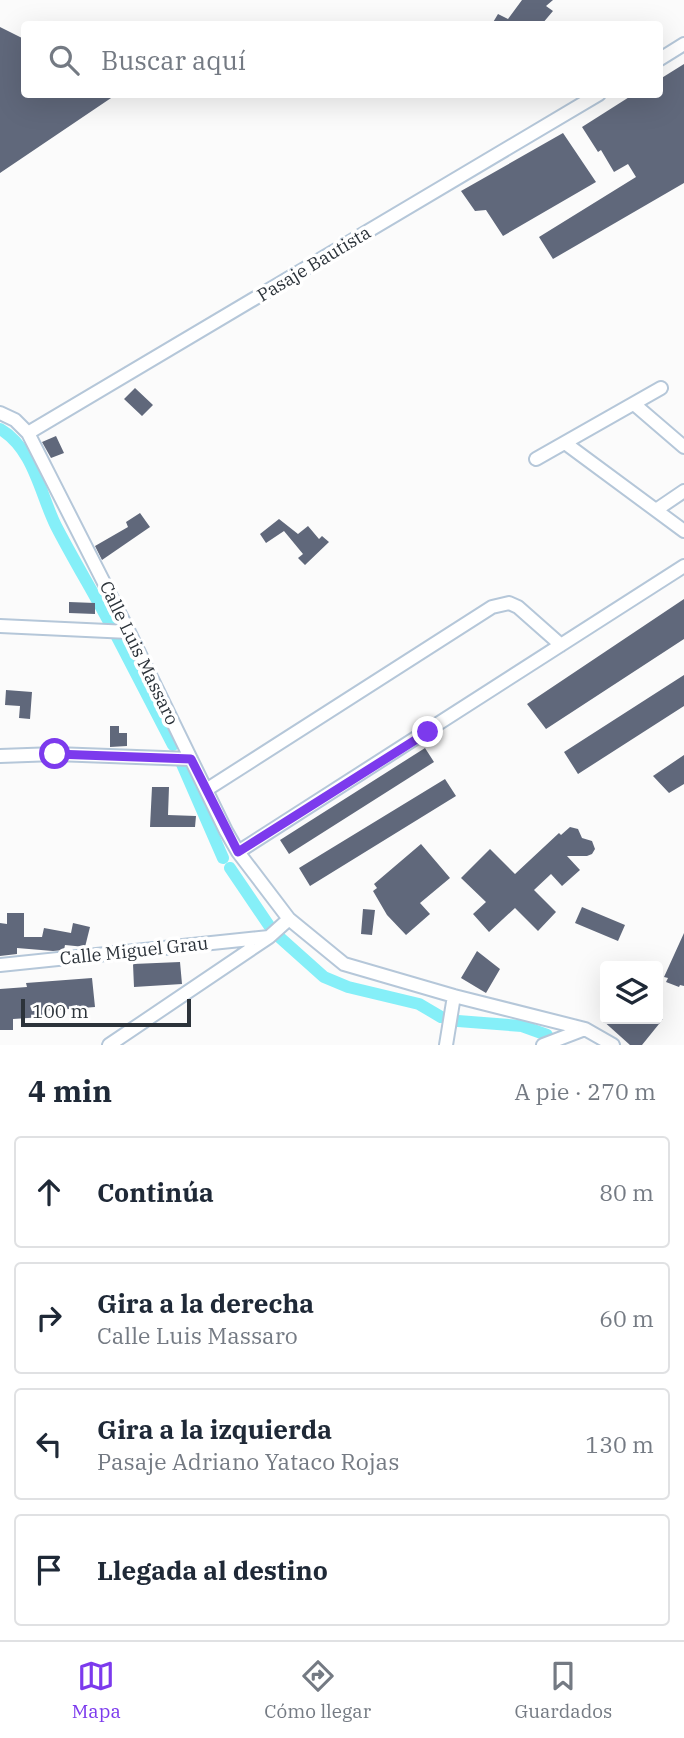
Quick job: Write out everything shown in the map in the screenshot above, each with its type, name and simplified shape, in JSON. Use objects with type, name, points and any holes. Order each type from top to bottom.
[{"type":"street","points":[[663,57],[684,44]]},
{"type":"street","name":"Pasaje Bautista","points":[[28,433],[592,98]]},
{"type":"street","points":[[536,459],[661,388]]},
{"type":"street","points":[[634,404],[684,447]]},
{"type":"street","name":"Calle Luis Massaro","points":[[0,412],[15,420],[28,433],[238,852],[289,919],[344,964],[454,996],[585,1029],[613,1045]]},
{"type":"street","points":[[565,443],[684,531]]},
{"type":"street","points":[[656,510],[684,491]]},
{"type":"street","points":[[238,852],[684,566]]},
{"type":"street","points":[[206,790],[492,607],[509,603],[518,607],[561,645]]},
{"type":"street","points":[[0,626],[129,632]]},
{"type":"street","points":[[0,756],[55,754],[191,759]]},
{"type":"street","points":[[109,1045],[269,937],[289,919]]},
{"type":"street","name":"Calle Miguel Grau","points":[[0,965],[269,937]]},
{"type":"street","points":[[446,1045],[454,996]]},
{"type":"street","points":[[543,1045],[585,1029]]},
{"type":"building","points":[[522,0],[553,0],[546,6],[553,11],[545,21],[494,21],[498,14],[508,19]]},
{"type":"building","points":[[0,27],[21,38],[21,98],[111,98],[0,173]]},
{"type":"building","points":[[684,64],[684,183],[553,259],[539,237],[636,177],[628,164],[614,172],[601,150],[598,152],[582,127],[628,98],[663,98],[663,77]]},
{"type":"building","points":[[563,133],[596,182],[503,236],[486,210],[475,211],[461,191]]},
{"type":"building","points":[[135,388],[153,405],[142,416],[124,399]]},
{"type":"building","points":[[56,436],[64,453],[51,458],[42,442]]},
{"type":"building","points":[[140,513],[150,527],[102,560],[95,546],[128,527],[126,522]]},
{"type":"building","points":[[279,519],[298,534],[308,526],[319,539],[322,536],[329,542],[305,565],[298,558],[303,554],[284,531],[266,543],[260,534]]},
{"type":"building","points":[[684,599],[684,639],[546,729],[527,704]]},
{"type":"building","points":[[69,602],[95,603],[95,614],[69,613]]},
{"type":"building","points":[[684,675],[684,706],[578,774],[564,752]]},
{"type":"building","points":[[6,690],[32,692],[30,719],[19,718],[20,706],[5,705]]},
{"type":"building","points":[[110,726],[119,726],[119,733],[127,733],[127,746],[110,747]]},
{"type":"building","points":[[425,748],[434,762],[289,854],[280,840]]},
{"type":"building","points":[[684,755],[684,784],[669,793],[653,776]]},
{"type":"building","points":[[445,779],[456,796],[310,886],[299,868]]},
{"type":"building","points":[[152,787],[169,787],[168,815],[196,816],[195,827],[150,827]]},
{"type":"building","points":[[570,827],[578,829],[582,838],[592,841],[595,849],[587,856],[567,856],[580,870],[562,886],[551,874],[534,890],[556,912],[538,931],[515,908],[489,932],[473,914],[486,902],[461,878],[490,849],[515,874],[559,833],[561,835]]},
{"type":"building","points":[[421,844],[450,878],[420,903],[430,914],[406,935],[387,915],[373,891],[377,888],[374,884]]},
{"type":"building","points":[[582,907],[625,925],[618,941],[575,923]]},
{"type":"building","points":[[363,909],[375,910],[372,935],[361,934]]},
{"type":"building","points":[[7,913],[24,913],[24,937],[42,937],[44,928],[71,933],[73,923],[90,927],[85,947],[65,945],[64,950],[53,951],[17,948],[17,954],[0,956],[0,923],[7,924]]},
{"type":"building","points":[[684,933],[684,986],[679,987],[666,982],[668,978],[664,977]]},
{"type":"building","points":[[477,951],[500,969],[486,993],[461,978]]},
{"type":"building","points":[[180,962],[182,984],[134,987],[133,964]]},
{"type":"building","points":[[92,978],[95,1007],[43,1011],[43,1017],[13,1019],[13,1030],[0,1030],[0,989],[27,987],[26,983]]},
{"type":"building","points":[[607,1024],[659,1024],[642,1045],[630,1045]]},
{"type":"waterway","points":[[0,429],[12,438],[28,460],[56,526],[109,622]]},
{"type":"waterway","points":[[116,635],[173,745]]},
{"type":"waterway","points":[[182,764],[223,858]]},
{"type":"waterway","points":[[230,868],[270,927]]},
{"type":"waterway","points":[[277,935],[324,977],[348,987],[419,1004],[441,1017]]},
{"type":"waterway","points":[[458,1021],[522,1026],[547,1035]]},
{"type":"route","points":[[55,754],[191,759],[238,852],[428,732]]}]
